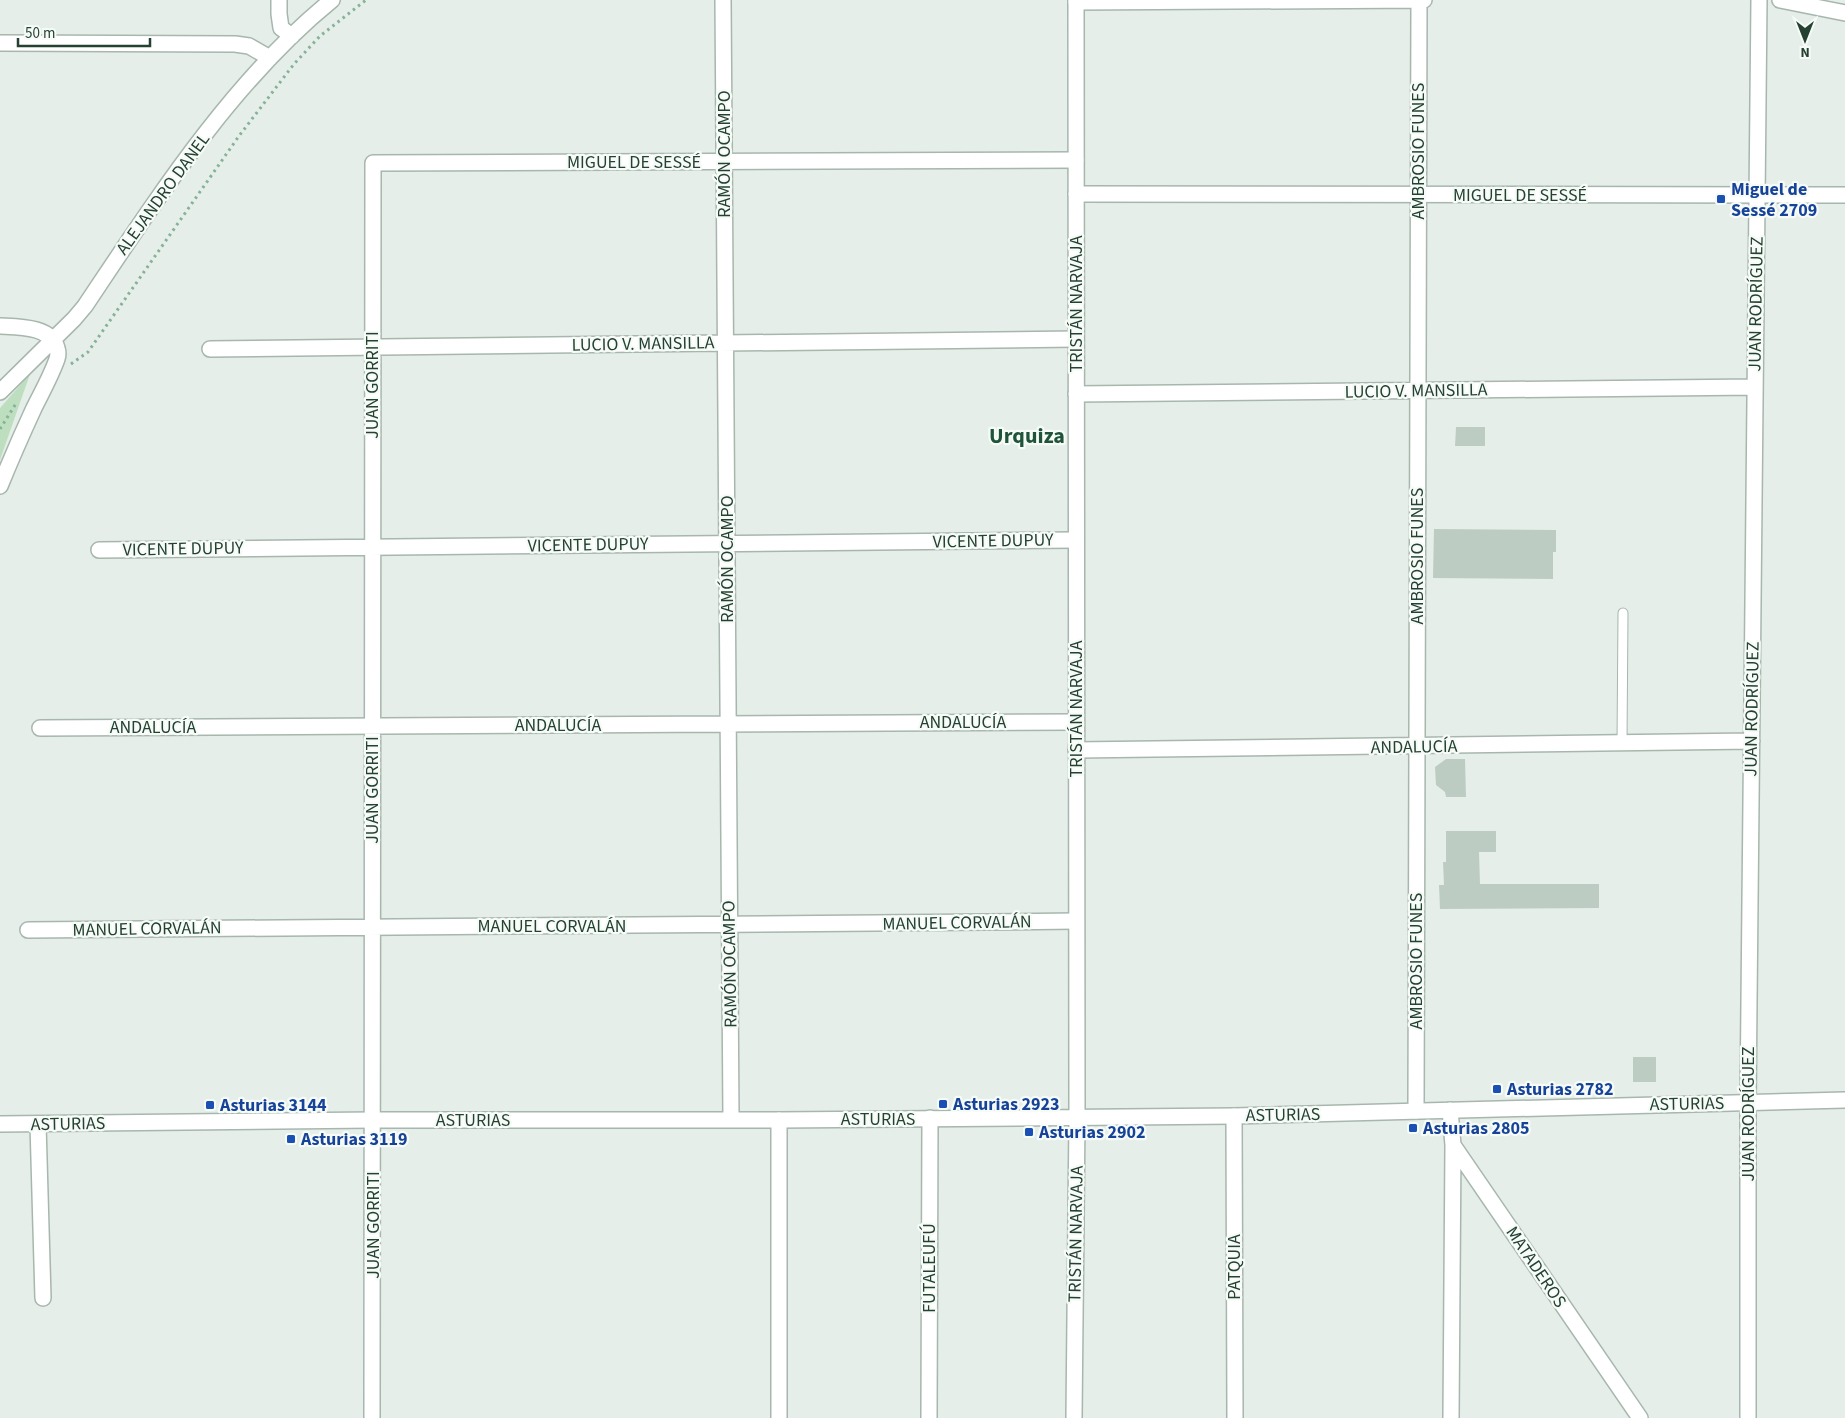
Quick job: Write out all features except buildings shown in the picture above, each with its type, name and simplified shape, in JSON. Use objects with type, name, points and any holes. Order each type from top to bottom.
[{"type":"street","points":[[279,0],[278,14],[281,28],[292,36]]},
{"type":"street","name":"ALEJANDRO DANEL","points":[[0,392],[54,340],[85,306],[160,195],[213,126],[270,58],[332,0]]},
{"type":"street","name":"RAMÓN OCAMPO","points":[[723,0],[731,1119]]},
{"type":"street","name":"AMBROSIO FUNES","points":[[1416,1111],[1419,0]]},
{"type":"street","points":[[1076,1],[1424,0]]},
{"type":"street","name":"JUAN RODRÍGUEZ","points":[[1748,1418],[1748,1103],[1759,0]]},
{"type":"street","points":[[1780,0],[1845,12]]},
{"type":"street","name":"TRISTÁN NARVAJA","points":[[1074,1418],[1077,1117],[1076,1]]},
{"type":"street","points":[[0,43],[235,44],[250,46],[270,58]]},
{"type":"street","name":"MIGUEL DE SESSÉ","points":[[373,163],[1076,160]]},
{"type":"street","name":"JUAN GORRITI","points":[[372,1418],[373,163]]},
{"type":"street","name":"MIGUEL DE SESSÉ","points":[[1076,194],[1845,195]]},
{"type":"street","points":[[0,326],[40,331],[54,340],[58,349],[57,358],[0,486]]},
{"type":"street","name":"LUCIO V. MANSILLA","points":[[210,350],[1076,339]]},
{"type":"street","name":"LUCIO V. MANSILLA","points":[[1076,394],[1755,387]]},
{"type":"street","name":"VICENTE DUPUY","points":[[99,550],[1076,540]]},
{"type":"street","name":"ANDALUCÍA","points":[[40,728],[1076,722]]},
{"type":"street","name":"ANDALUCÍA","points":[[1076,750],[1417,747],[1752,741]]},
{"type":"street","name":"MANUEL CORVALÁN","points":[[28,930],[373,926],[729,926],[1076,921]]},
{"type":"street","name":"ASTURIAS","points":[[0,1124],[373,1120],[779,1120],[1234,1116],[1845,1100]]},
{"type":"street","name":"MATADEROS","points":[[1450,1110],[1453,1145],[1640,1418]]},
{"type":"street","name":"PATQUIA","points":[[1234,1116],[1235,1418]]},
{"type":"street","name":"FUTALEUFÚ","points":[[929,1418],[930,1118]]},
{"type":"street","points":[[779,1120],[779,1418]]},
{"type":"street","points":[[38,1124],[43,1298]]},
{"type":"street","points":[[1451,1418],[1453,1145]]},
{"type":"lane","points":[[1622,743],[1623,613]]},
{"type":"path","points":[[51,372],[76,362],[88,352],[239,136],[294,64],[320,36],[366,0]]},
{"type":"path","points":[[0,429],[21,396]]},
{"type":"green space","points":[[30,374],[0,460],[0,408]]},
{"type":"place","name":"Miguel de Sessé 2709","points":[[1721,199]]},
{"type":"place","name":"Asturias 2782","points":[[1497,1089]]},
{"type":"place","name":"Asturias 2923","points":[[943,1104]]},
{"type":"place","name":"Asturias 3144","points":[[210,1105]]},
{"type":"place","name":"Asturias 2805","points":[[1413,1128]]},
{"type":"place","name":"Asturias 2902","points":[[1029,1132]]},
{"type":"place","name":"Asturias 3119","points":[[291,1139]]},
{"type":"district","name":"Urquiza","points":[[1027,436]]}]
